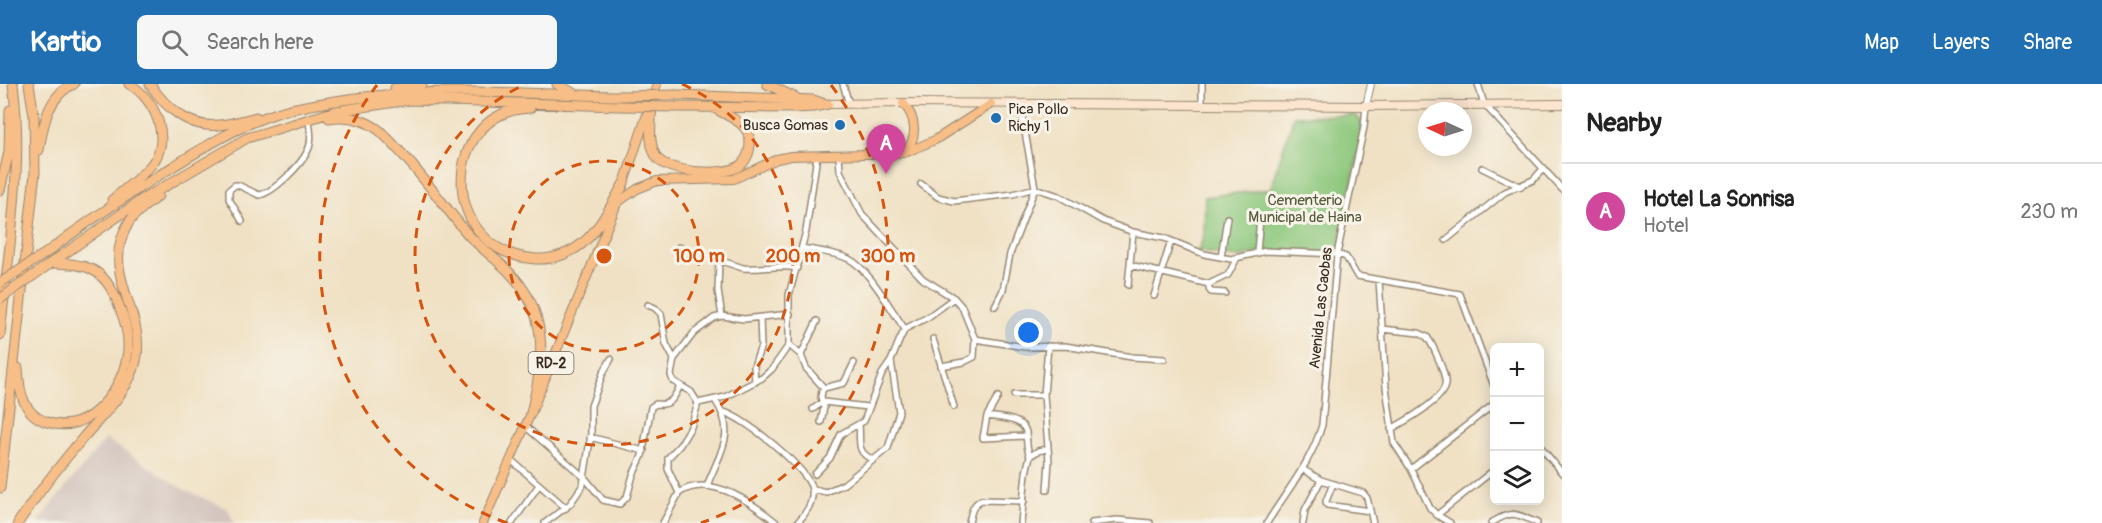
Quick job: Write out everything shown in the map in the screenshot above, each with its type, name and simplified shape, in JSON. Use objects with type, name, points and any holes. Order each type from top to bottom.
[{"type":"highway","points":[[0,190],[12,84]]},
{"type":"highway","points":[[0,334],[18,140],[12,84]]},
{"type":"highway","points":[[29,84],[34,116],[35,173]]},
{"type":"highway","points":[[0,488],[35,173],[46,117],[59,94],[74,84]]},
{"type":"highway","points":[[0,283],[49,251],[152,165],[160,144],[157,118],[145,97],[129,84]]},
{"type":"highway","points":[[150,84],[160,100],[179,116],[199,124],[217,126],[379,95],[456,91],[620,96],[677,95],[813,100],[828,104]]},
{"type":"highway","points":[[379,95],[390,89],[422,84]]},
{"type":"highway","points":[[557,84],[577,95]]},
{"type":"highway","points":[[767,84],[801,100]]},
{"type":"highway","points":[[0,299],[113,219],[246,138],[336,111],[409,100],[677,107],[795,108],[828,104]]},
{"type":"highway","points":[[652,101],[651,141],[654,151],[659,160],[666,165],[685,171],[729,170],[738,166],[747,157],[750,138],[741,124],[712,107]]},
{"type":"highway","points":[[565,104],[510,111],[485,126],[466,156],[462,173],[461,189],[464,206],[471,222],[480,234],[510,255],[540,259],[555,257],[585,242],[624,183]]},
{"type":"highway","points":[[86,222],[222,136],[282,112]]},
{"type":"highway","points":[[309,120],[348,117],[360,119],[380,130],[468,235],[519,284],[534,312],[541,344],[540,376],[531,413]]},
{"type":"highway","points":[[18,523],[64,461],[121,394],[132,375],[138,346],[136,330],[120,278],[118,261],[121,242],[128,222],[180,177]]},
{"type":"highway","points":[[16,350],[20,388],[24,401],[31,412],[44,421],[59,426],[86,420],[98,411],[124,370],[128,356],[126,326],[106,279],[85,266],[72,263],[51,263]]},
{"type":"main road","name":"RD-2","points":[[483,523],[617,203],[657,84]]},
{"type":"main road","points":[[903,103],[912,117],[914,130],[913,141],[904,153]]},
{"type":"main road","points":[[828,104],[1366,106],[1562,104]]},
{"type":"main road","points":[[617,203],[637,189],[657,182],[734,179],[777,159],[791,156],[904,153],[935,140],[991,105]]},
{"type":"street","points":[[843,84],[849,104]]},
{"type":"street","points":[[1202,84],[1202,105]]},
{"type":"street","name":"Avenida Las Caobas","points":[[1267,523],[1304,470],[1316,445],[1322,425],[1337,254],[1371,84]]},
{"type":"street","points":[[1478,84],[1484,104],[1562,189]]},
{"type":"street","points":[[995,306],[1003,290],[1010,254],[1035,188],[1020,104]]},
{"type":"street","points":[[242,221],[228,199],[229,190],[238,185],[259,195],[275,187],[307,153],[311,135],[309,120]]},
{"type":"street","points":[[839,155],[840,171],[862,214],[923,279],[954,298],[962,307],[975,339],[975,352],[970,360],[941,366]]},
{"type":"street","points":[[698,403],[716,400],[755,382],[772,369],[789,345],[789,295],[809,217],[817,156]]},
{"type":"street","points":[[1482,168],[1521,187]]},
{"type":"street","points":[[1446,240],[1505,192],[1533,180],[1544,168]]},
{"type":"street","points":[[921,184],[938,197],[954,201],[1014,194],[1035,188],[1059,196],[1103,222],[1171,241],[1204,254],[1237,258],[1257,252],[1337,254],[1346,257],[1358,276],[1460,294],[1490,375]]},
{"type":"street","points":[[1221,257],[1227,218]]},
{"type":"street","points":[[1257,252],[1260,218]]},
{"type":"street","points":[[1128,285],[1133,232]]},
{"type":"street","points":[[1154,296],[1171,241]]},
{"type":"street","points":[[679,247],[752,269],[778,265],[797,268]]},
{"type":"street","points":[[802,248],[844,257],[856,263],[867,274],[905,329]]},
{"type":"street","points":[[1130,265],[1209,284],[1228,275],[1237,258]]},
{"type":"street","points":[[719,260],[718,291],[722,316]]},
{"type":"street","points":[[1379,280],[1386,387],[1394,443],[1411,469],[1430,508],[1450,523]]},
{"type":"street","points":[[1209,284],[1211,292],[1225,293]]},
{"type":"street","points":[[815,474],[830,458],[841,434],[864,421],[882,374],[891,361],[905,329],[928,317],[954,298]]},
{"type":"street","points":[[648,305],[656,308],[661,314],[666,344],[674,359]]},
{"type":"street","points":[[679,493],[668,469],[668,458],[680,445],[691,427],[698,403],[692,392],[673,381],[670,375],[674,359],[694,333],[714,318],[722,316],[744,319],[790,314]]},
{"type":"street","points":[[755,382],[754,366],[761,346],[760,318]]},
{"type":"street","points":[[801,355],[817,321]]},
{"type":"street","points":[[1382,329],[1419,333],[1427,337],[1446,382],[1443,392],[1416,415],[1391,429]]},
{"type":"street","points":[[933,339],[954,407]]},
{"type":"street","points":[[975,339],[1025,347],[1065,346],[1132,357],[1164,359]]},
{"type":"street","points":[[789,345],[801,355],[806,368],[824,388]]},
{"type":"street","points":[[1047,490],[1044,395],[1048,346]]},
{"type":"street","points":[[545,523],[566,508],[580,491],[585,478],[584,465],[590,437],[593,399],[610,359]]},
{"type":"street","points":[[723,412],[735,417],[777,448],[801,471],[813,489],[826,492],[844,484],[872,459],[884,452],[891,443],[899,412],[891,361]]},
{"type":"street","points":[[824,388],[844,382],[854,363]]},
{"type":"street","points":[[525,426],[585,478],[603,500],[620,504],[627,497],[633,475],[644,451],[651,407],[671,402],[680,386]]},
{"type":"street","points":[[821,422],[823,402],[821,397],[824,388]]},
{"type":"street","points":[[1014,395],[1044,395]]},
{"type":"street","points":[[998,397],[987,416],[984,438],[1026,436]]},
{"type":"street","points":[[707,486],[727,438],[723,412],[716,400]]},
{"type":"street","points":[[813,409],[823,402],[868,407]]},
{"type":"street","points":[[1411,469],[1490,407]]},
{"type":"street","points":[[987,416],[1022,424],[1030,456],[1026,473],[1023,523]]},
{"type":"street","points":[[859,425],[860,450],[872,459]]},
{"type":"street","points":[[590,437],[644,451]]},
{"type":"street","points":[[1030,456],[1047,449]]},
{"type":"street","points":[[1543,451],[1562,473]]},
{"type":"street","points":[[511,460],[566,508]]},
{"type":"street","points":[[1304,470],[1321,480],[1363,493],[1367,498],[1373,523]]},
{"type":"street","points":[[1437,515],[1490,473]]},
{"type":"street","points":[[1303,523],[1305,510],[1321,480]]},
{"type":"street","points":[[1333,484],[1326,501],[1327,505],[1370,511]]},
{"type":"street","points":[[512,523],[539,485]]},
{"type":"street","points":[[666,521],[679,493],[683,490],[707,486],[750,502],[777,523]]},
{"type":"street","points":[[797,523],[808,509],[813,489]]},
{"type":"street","points":[[969,523],[975,503],[981,500],[1024,501]]},
{"type":"street","points":[[1491,523],[1506,514],[1516,513],[1537,523]]},
{"type":"street","points":[[1091,523],[1117,520],[1150,523]]},
{"type":"shaded area","points":[[106,439],[183,489],[228,509],[234,523],[38,523]]},
{"type":"green space","name":"Cementerio Municipal de Haina","points":[[1355,115],[1364,127],[1337,254],[1266,251],[1237,258],[1198,251],[1204,236],[1205,197],[1270,189],[1294,116]]},
{"type":"place","name":"Pica Pollo Richy 1","points":[[996,118]]},
{"type":"place","name":"Busca Gomas","points":[[840,125]]},
{"type":"place","name":"Hotel La Sonrisa","points":[[886,174]]}]
